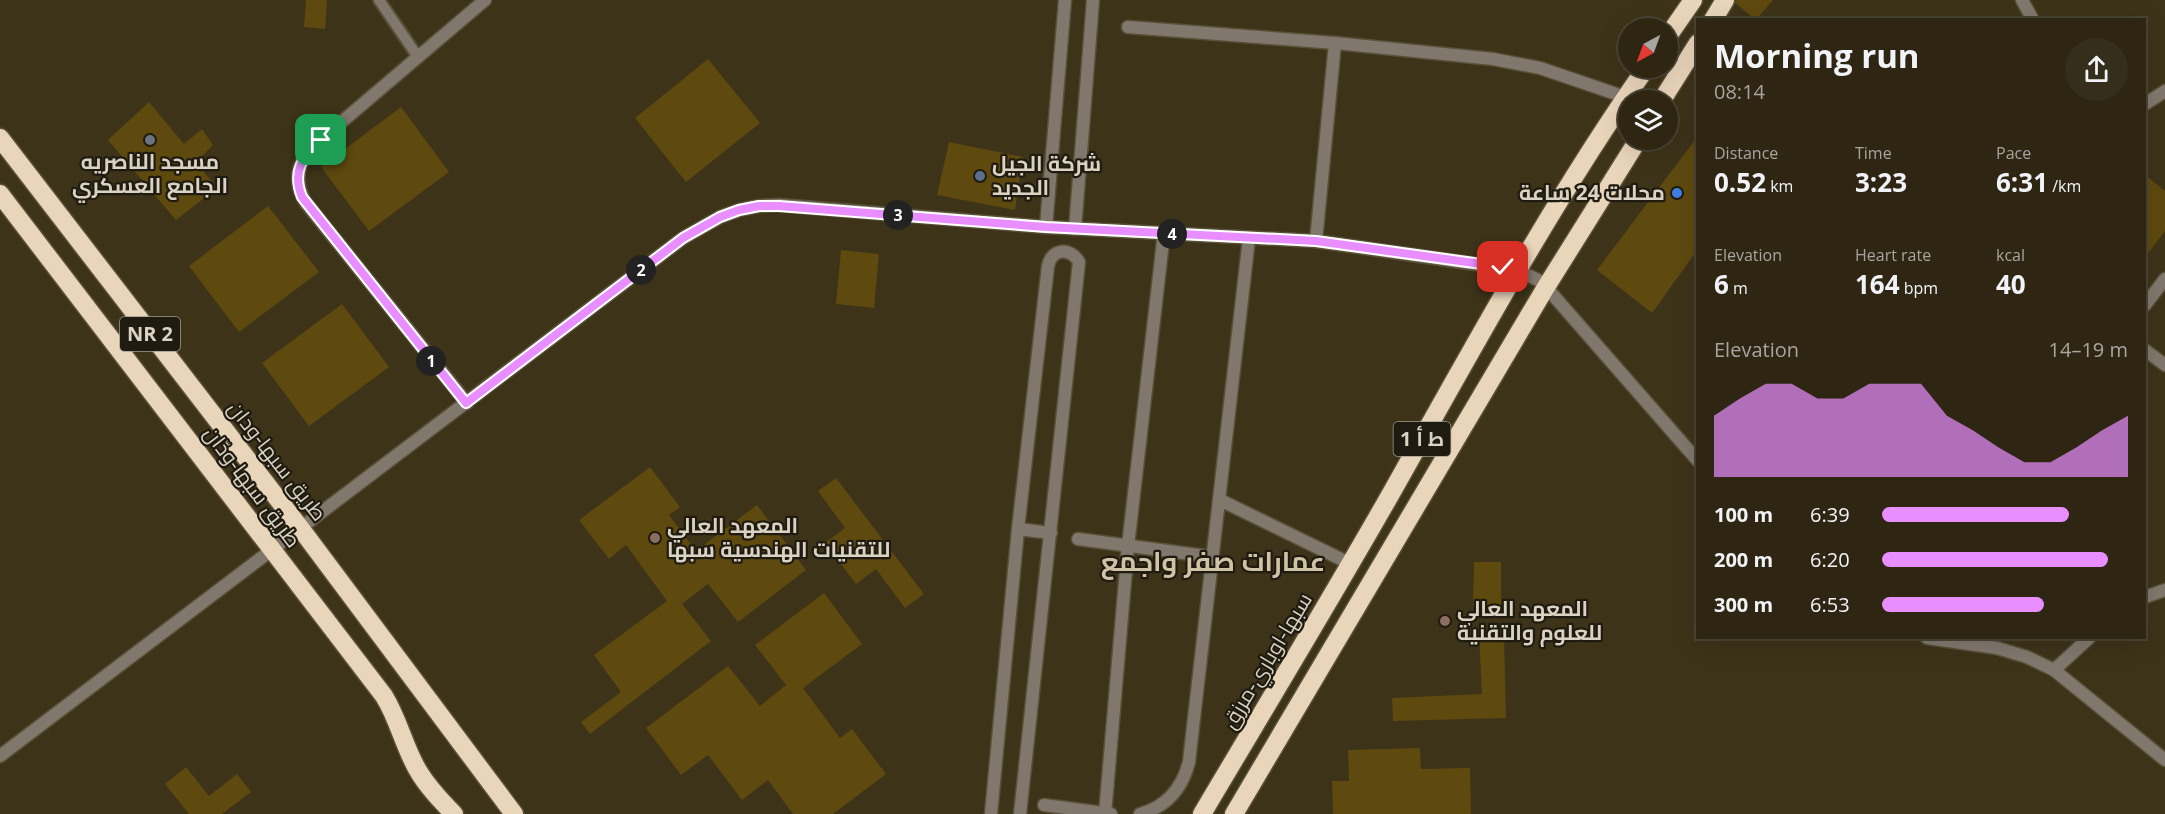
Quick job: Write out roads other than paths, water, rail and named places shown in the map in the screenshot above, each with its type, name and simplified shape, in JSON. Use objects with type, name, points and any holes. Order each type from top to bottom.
[{"type":"highway","points":[[1678,22],[1693,0]]},
{"type":"highway","points":[[1668,90],[1696,46]]},
{"type":"highway","name":"سبها-اوباري-مرزق","points":[[1202,814],[1351,564],[1517,270],[1618,108]]},
{"type":"highway","name":"ط أ 1","points":[[1234,814],[1546,287],[1632,150]]},
{"type":"highway","name":"طريق سبها-ودان","points":[[4,151],[301,529],[514,814]]},
{"type":"highway","name":"طريق سبها-ودّان","points":[[0,194],[384,696],[397,719],[417,769],[454,814]]},
{"type":"street","points":[[466,403],[306,203],[298,182],[300,164],[311,148],[485,0]]},
{"type":"street","points":[[1046,227],[1065,0]]},
{"type":"street","points":[[1075,229],[1092,0]]},
{"type":"street","points":[[2022,0],[2032,18]]},
{"type":"street","points":[[1128,27],[1335,43],[1509,61],[1547,70],[1618,95]]},
{"type":"street","points":[[1316,241],[1335,43]]},
{"type":"street","points":[[2146,103],[2165,91]]},
{"type":"street","points":[[0,756],[683,238],[720,217],[759,206],[805,207],[1075,229],[1316,241],[1517,270],[1538,280],[1546,287],[1696,459]]},
{"type":"street","points":[[1044,805],[1107,814],[1128,546],[1164,233]]},
{"type":"street","points":[[1140,814],[1164,803],[1173,795],[1186,774],[1249,238]]},
{"type":"street","points":[[991,814],[1018,529],[1049,261],[1055,254],[1064,251],[1073,254],[1079,262],[1020,814]]},
{"type":"street","points":[[2146,304],[2165,279]]},
{"type":"street","points":[[2146,351],[2165,365]]},
{"type":"street","points":[[1220,500],[1351,564]]},
{"type":"street","points":[[1018,529],[1051,533]]},
{"type":"street","points":[[1078,539],[1213,558]]},
{"type":"street","points":[[2146,597],[2165,590]]},
{"type":"street","points":[[1934,639],[1997,648],[2027,657],[2054,670],[2165,760]]},
{"type":"street","points":[[2054,670],[2088,639]]},
{"type":"lane","points":[[379,0],[418,57]]},
{"type":"place","name":"مسجد الناصريه الجامع العسكري","points":[[150,140]]},
{"type":"place","name":"شركة الجيل الجديد","points":[[980,176]]},
{"type":"place","name":"محلات 24 ساعة","points":[[1677,193]]},
{"type":"place","name":"المعهد العالي للتقنيات الهندسية سبها","points":[[655,538]]},
{"type":"place","name":"المعهد العالي للعلوم والتقنية","points":[[1445,621]]},
{"type":"district","name":"عمارات صفر واجمع","points":[[1213,562]]}]
